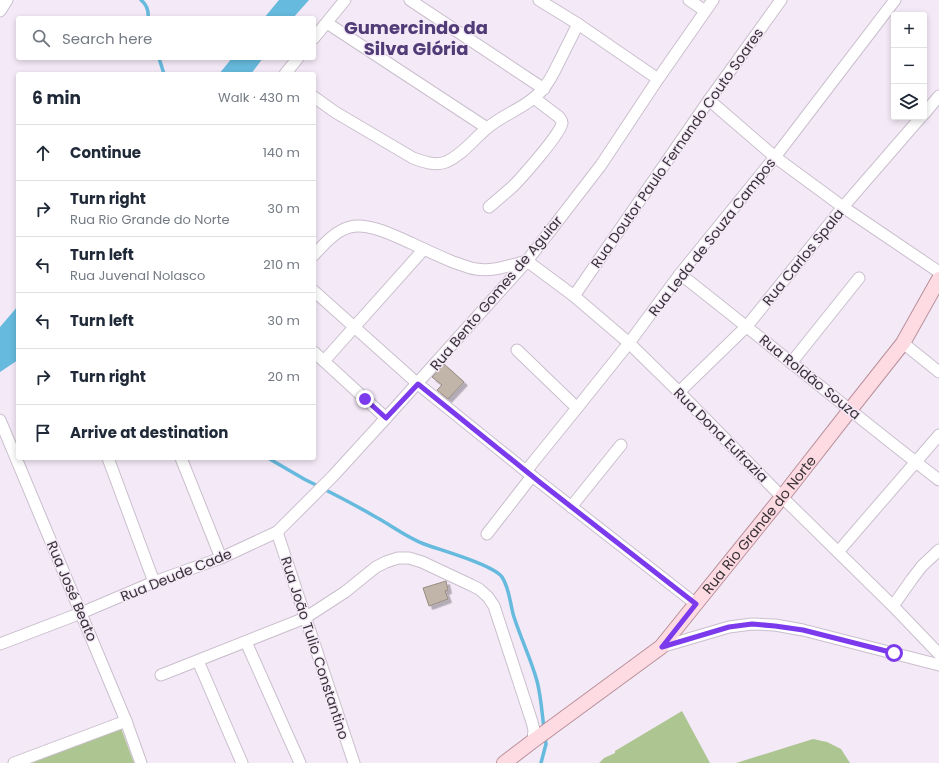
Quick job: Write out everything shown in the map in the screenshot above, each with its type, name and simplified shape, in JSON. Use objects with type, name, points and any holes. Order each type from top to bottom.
[{"type":"main road","name":"Rua Rio Grande do Norte","points":[[504,763],[662,647],[903,343],[939,279]]},
{"type":"street","points":[[0,11],[7,0]]},
{"type":"street","points":[[316,36],[345,0]]},
{"type":"street","points":[[410,0],[544,89]]},
{"type":"street","points":[[539,0],[578,24],[658,79]]},
{"type":"street","points":[[689,0],[705,11]]},
{"type":"street","name":"Rua Bento Gomes de Aguiar","points":[[333,476],[418,384],[527,261],[601,165],[713,0]]},
{"type":"street","name":"Rua Doutor Paulo Fernando Couto Soares","points":[[574,296],[709,100],[781,0]]},
{"type":"street","name":"Rua Leda de Souza Campos","points":[[487,534],[529,473],[577,408],[629,343],[680,274],[775,157],[895,0]]},
{"type":"street","points":[[327,23],[486,128]]},
{"type":"street","points":[[316,98],[335,112],[413,158],[434,164],[444,162],[462,152],[486,128],[534,98],[544,89],[578,24]]},
{"type":"street","points":[[287,72],[296,60]]},
{"type":"street","points":[[927,110],[939,96]]},
{"type":"street","points":[[489,207],[511,189],[561,127],[562,123],[559,117],[534,98]]},
{"type":"street","points":[[709,100],[775,157],[842,207],[939,272]]},
{"type":"street","name":"Rua Carlos Spala","points":[[679,392],[747,326],[842,207],[918,120]]},
{"type":"street","points":[[316,253],[335,234],[350,226],[356,226],[368,227],[389,233],[462,265],[476,269],[495,270],[527,261]]},
{"type":"street","points":[[324,361],[424,249]]},
{"type":"street","name":"Rua Dona Eufrazia","points":[[527,261],[574,296],[629,343],[782,497],[894,606],[939,654]]},
{"type":"street","name":"Rua Roldão Souza","points":[[680,274],[939,480]]},
{"type":"street","points":[[792,363],[859,278]]},
{"type":"street","points":[[316,293],[418,384],[696,604]]},
{"type":"street","points":[[903,343],[939,372]]},
{"type":"street","points":[[517,350],[577,408]]},
{"type":"street","points":[[316,354],[386,418]]},
{"type":"street","name":"Rua José Beato","points":[[0,420],[16,458]]},
{"type":"street","points":[[838,552],[939,435]]},
{"type":"street","points":[[571,506],[621,445]]},
{"type":"street","name":"Rua José Beato","points":[[17,460],[126,721],[141,763]]},
{"type":"street","points":[[109,460],[154,582]]},
{"type":"street","points":[[182,460],[221,558]]},
{"type":"street","name":"Rua Deude Cade","points":[[0,644],[81,613],[154,582],[221,558],[277,532],[333,476]]},
{"type":"street","name":"Rua João Tulio Constantino","points":[[277,532],[304,618],[354,763]]},
{"type":"street","points":[[894,606],[922,566],[939,550]]},
{"type":"street","points":[[162,675],[304,618],[345,592],[376,567],[398,558],[409,558],[422,562],[471,585],[479,589],[488,597],[494,606],[532,722],[534,730],[533,741]]},
{"type":"street","points":[[662,647],[729,627],[752,624],[803,630],[939,665]]},
{"type":"street","points":[[246,642],[300,763]]},
{"type":"street","points":[[198,661],[242,763]]},
{"type":"street","points":[[14,763],[126,721]]},
{"type":"green space","points":[[682,711],[710,763],[599,763],[604,758],[615,753],[615,751]]},
{"type":"green space","points":[[121,728],[134,763],[27,763]]},
{"type":"green space","points":[[813,739],[827,742],[841,749],[850,763],[736,763]]},
{"type":"water","points":[[279,0],[309,0],[295,16],[266,16]]},
{"type":"water","points":[[230,60],[262,60],[252,72],[221,72]]},
{"type":"water","points":[[16,308],[16,361],[0,372],[0,327]]},
{"type":"building","points":[[444,364],[464,382],[448,399],[437,390],[442,385],[432,377]]},
{"type":"building","points":[[446,581],[448,590],[445,591],[448,599],[429,606],[423,588]]},
{"type":"waterway","points":[[141,0],[147,8],[148,16]]},
{"type":"waterway","points":[[160,60],[163,72]]},
{"type":"waterway","points":[[271,460],[304,479],[366,511],[411,538],[478,563],[497,572],[505,582],[514,617],[537,681],[544,729]]},
{"type":"waterway","points":[[541,763],[546,744],[545,737]]},
{"type":"district","name":"Gumercindo da Silva Glória","points":[[416,38]]},
{"type":"route","points":[[365,399],[386,418],[418,384],[542,484],[696,604],[662,647],[729,627],[752,624],[803,630],[894,653]]}]
